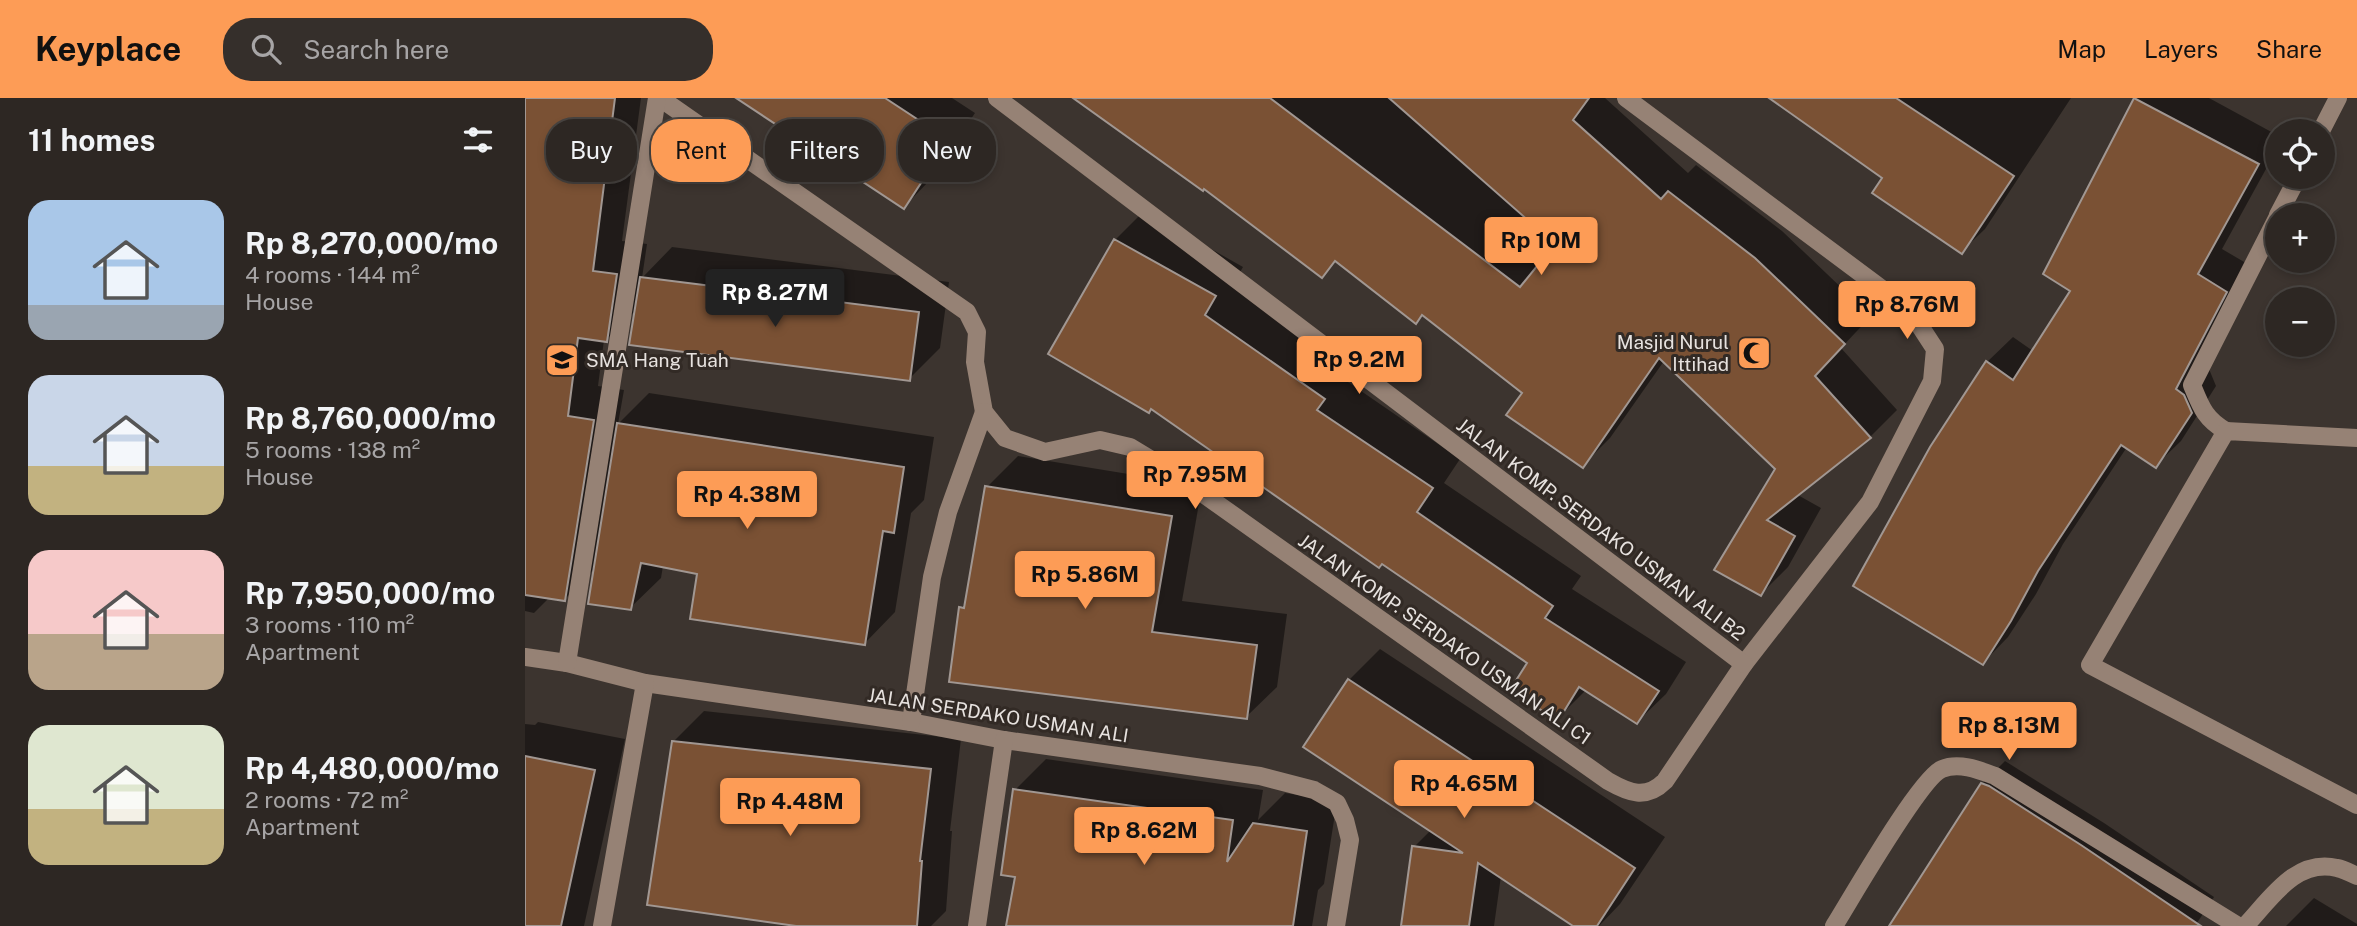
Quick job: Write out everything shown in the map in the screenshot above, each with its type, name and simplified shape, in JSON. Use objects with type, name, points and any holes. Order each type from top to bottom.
[{"type":"street","points":[[567,663],[658,98],[967,312],[977,332],[975,362],[984,412],[948,512],[935,564],[911,722]]},
{"type":"street","name":"JALAN KOMP. SERDAKO USMAN ALI B2","points":[[997,98],[1744,664]]},
{"type":"street","name":"JALAN KOMP. SERDAKO USMAN ALI C1","points":[[984,412],[1005,438],[1045,452],[1100,440],[1130,447],[1178,476],[1608,781],[1626,791],[1655,791],[1665,781],[1744,664],[1870,502],[1932,381],[1935,349],[1920,326],[1894,298],[1626,98]]},
{"type":"street","points":[[2327,119],[2338,98]]},
{"type":"street","points":[[2265,243],[2192,386],[2202,409],[2212,423],[2226,431],[2357,438]]},
{"type":"street","points":[[2226,431],[2091,665],[2357,805]]},
{"type":"street","name":"JALAN SERDAKO USMAN ALI","points":[[525,657],[567,663],[645,683],[911,722],[1004,740],[1261,776],[1314,790],[1337,803],[1350,840],[1336,926]]},
{"type":"street","points":[[602,926],[645,683]]},
{"type":"street","points":[[977,926],[1004,740]]},
{"type":"street","points":[[1834,926],[1919,790],[1940,769],[1958,766],[1995,776],[2238,926]]},
{"type":"street","points":[[2245,926],[2295,873],[2312,866],[2337,868],[2357,876]]},
{"type":"building","name":"SMA Hang Tuah","points":[[525,98],[615,98],[612,119],[546,119],[546,182],[604,182],[593,271],[617,274],[607,342],[578,338],[568,416],[594,420],[565,601],[525,595]]},
{"type":"building","points":[[736,98],[885,98],[917,119],[898,119],[898,182],[922,182],[904,209],[863,182],[884,182],[884,119],[768,119]]},
{"type":"building","points":[[1073,98],[1270,98],[1520,287],[1555,244],[1389,98],[1589,98],[1573,120],[1661,199],[1668,191],[1755,258],[1845,344],[1815,376],[1871,438],[1767,520],[1795,536],[1761,596],[1714,570],[1775,469],[1659,358],[1583,468],[1506,415],[1522,393],[1422,315],[1416,324],[1335,261],[1322,278],[1204,189],[1203,191]]},
{"type":"building","points":[[1769,98],[1896,98],[2014,176],[1962,254],[1872,193],[1882,178]]},
{"type":"building","points":[[2134,98],[2259,164],[2198,274],[2227,292],[2176,389],[2184,395],[2192,413],[2156,468],[2121,445],[2038,571],[1983,665],[1853,586],[1930,447],[1986,361],[2013,380],[2070,291],[2043,274]]},
{"type":"building","points":[[1114,239],[1216,296],[1205,315],[1325,399],[1317,410],[1433,488],[1417,512],[1553,606],[1545,618],[1659,691],[1637,724],[1579,687],[1558,721],[1510,690],[1527,663],[1382,564],[1379,568],[1151,409],[1149,413],[1048,354]]},
{"type":"building","points":[[640,277],[919,312],[910,381],[629,345]]},
{"type":"building","points":[[617,423],[904,467],[894,533],[883,531],[865,645],[690,619],[697,574],[641,563],[631,610],[588,604]]},
{"type":"building","points":[[985,486],[1172,516],[1152,632],[1257,645],[1247,719],[949,682],[959,607],[964,608]]},
{"type":"building","points":[[1348,679],[1635,868],[1597,926],[1573,926],[1478,863],[1469,926],[1401,926],[1412,846],[1463,853],[1303,747]]},
{"type":"building","points":[[672,741],[931,769],[920,861],[917,926],[796,926],[647,905]]},
{"type":"building","points":[[525,756],[595,770],[561,926],[525,926]]},
{"type":"building","points":[[1981,783],[2081,845],[2201,926],[1889,926]]},
{"type":"building","points":[[1013,789],[1233,820],[1227,862],[1253,823],[1307,831],[1293,926],[1006,926],[1015,877],[1001,875]]},
{"type":"place","name":"Masjid Nurul Ittihad","points":[[1754,353]]},
{"type":"place","name":"SMA Hang Tuah","points":[[562,360]]}]
